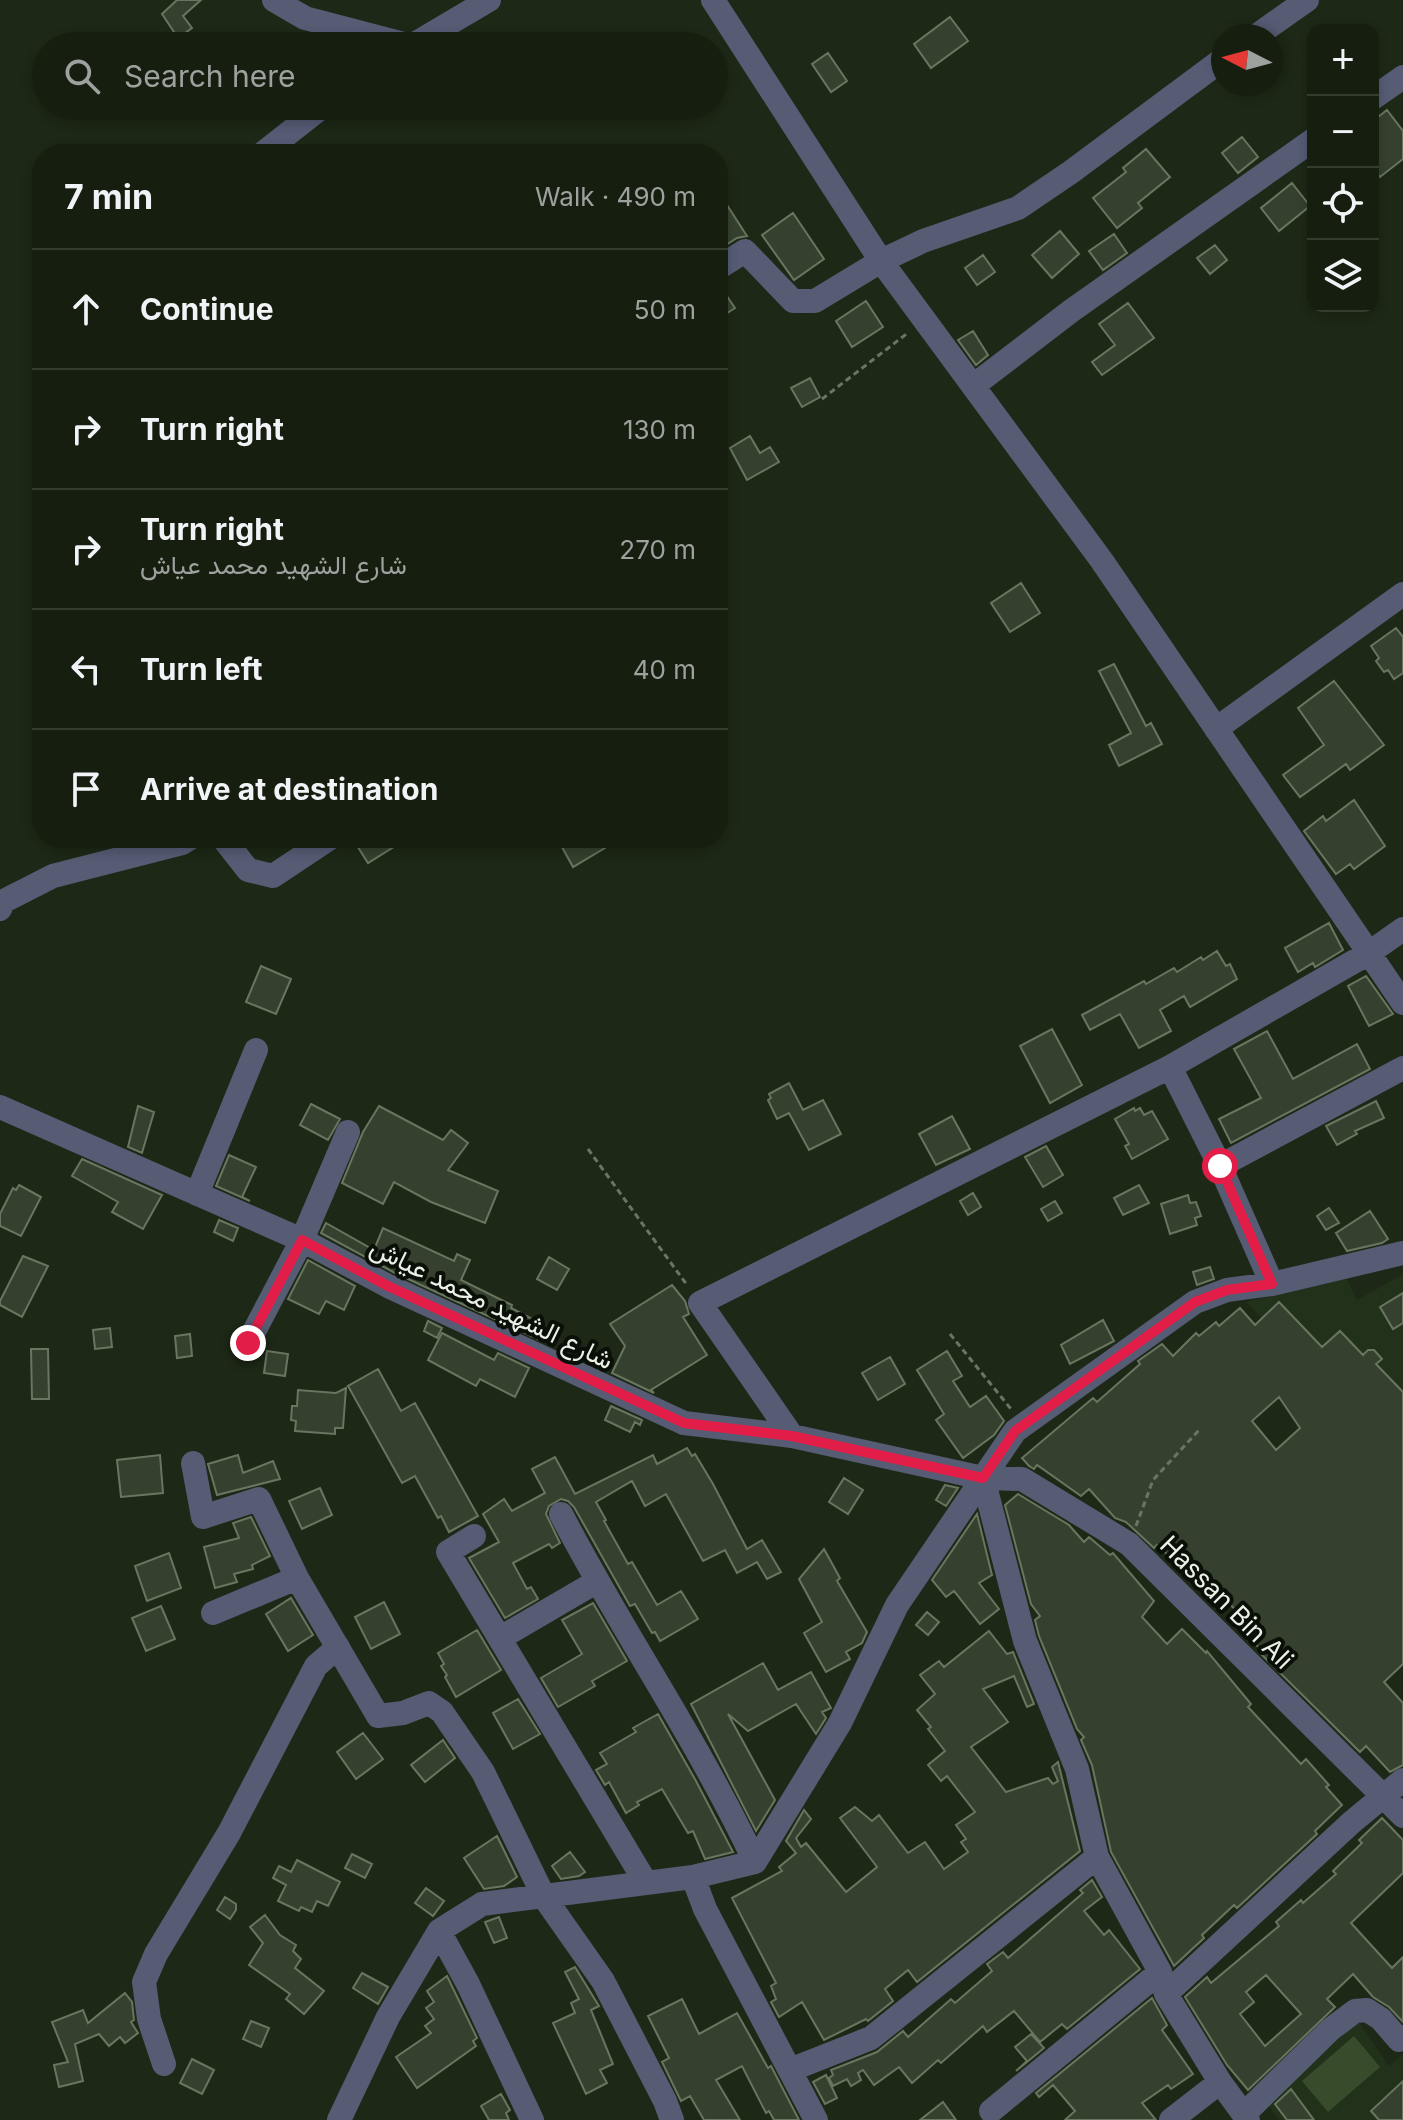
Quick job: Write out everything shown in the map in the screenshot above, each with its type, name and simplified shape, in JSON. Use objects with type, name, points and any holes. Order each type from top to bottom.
[{"type":"street","points":[[274,0],[305,18],[358,32]]},
{"type":"street","points":[[435,32],[489,0]]},
{"type":"street","points":[[692,0],[715,4],[881,261],[1102,561],[1403,1003]]},
{"type":"street","points":[[1273,24],[1307,0]]},
{"type":"street","points":[[728,262],[745,251],[793,301],[815,301],[881,261],[923,241],[1018,208],[1211,68]]},
{"type":"street","points":[[1376,96],[1403,77]]},
{"type":"street","points":[[275,144],[305,120]]},
{"type":"street","points":[[973,386],[1071,311],[1307,144]]},
{"type":"street","points":[[1216,729],[1403,594]]},
{"type":"street","points":[[0,909],[4,901],[53,876],[162,848]]},
{"type":"street","points":[[231,848],[248,870],[273,876],[315,848]]},
{"type":"street","points":[[792,1436],[700,1303],[1170,1067],[1369,953],[1403,929]]},
{"type":"street","points":[[197,1194],[256,1050]]},
{"type":"street","points":[[1170,1067],[1220,1166],[1272,1284]]},
{"type":"street","points":[[1220,1166],[1403,1068]]},
{"type":"street","name":"شارع الشهيد محمد عياش","points":[[0,1107],[302,1240],[388,1286],[684,1423],[792,1436],[983,1478]]},
{"type":"street","points":[[248,1343],[302,1240],[348,1132]]},
{"type":"street","points":[[339,2120],[388,2017],[439,1931],[482,1904],[693,1877],[755,1862],[840,1723],[897,1605],[1015,1431],[1195,1302],[1227,1290],[1272,1284],[1403,1253]]},
{"type":"street","points":[[193,1463],[203,1517],[259,1499],[297,1578],[378,1716],[403,1713],[429,1703],[442,1712],[483,1772],[544,1897],[603,1981],[672,2120]]},
{"type":"street","points":[[983,1478],[1025,1641],[1077,1769],[1097,1857],[1163,1983],[1220,2082],[1246,2117],[1331,2029],[1355,2011],[1367,2010],[1381,2019],[1399,2040],[1403,2037]]},
{"type":"street","name":"Hassan Bin Ali","points":[[983,1478],[1022,1479],[1129,1544],[1403,1816]]},
{"type":"street","points":[[561,1514],[596,1582],[737,1823],[755,1862]]},
{"type":"street","points":[[474,1536],[448,1552],[646,1883]]},
{"type":"street","points":[[213,1613],[297,1578]]},
{"type":"street","points":[[500,1638],[596,1582]]},
{"type":"street","points":[[164,2064],[149,2019],[144,1982],[156,1954],[229,1833],[316,1666],[338,1647]]},
{"type":"street","points":[[991,2111],[1163,1983],[1403,1780]]},
{"type":"street","points":[[790,2070],[871,2038],[1097,1857]]},
{"type":"street","points":[[693,1877],[705,1909],[816,2120]]},
{"type":"street","points":[[439,1931],[468,1984],[532,2120]]},
{"type":"street","points":[[1171,2120],[1220,2082]]},
{"type":"path","points":[[822,399],[924,320]]},
{"type":"path","points":[[588,1149],[700,1303]]},
{"type":"path","points":[[950,1334],[1025,1424]]},
{"type":"path","points":[[1129,1544],[1153,1480],[1200,1429]]},
{"type":"shaded area","points":[[1403,1274],[1403,1466],[1246,1302],[1345,1275],[1357,1300]]},
{"type":"shaded area","points":[[1358,2021],[1389,2066],[1403,2054],[1403,2120],[1279,2120],[1268,2105]]},
{"type":"shaded area","points":[[1354,2036],[1380,2067],[1328,2112],[1302,2081]]},
{"type":"building","points":[[177,0],[201,0],[183,16],[192,28],[186,32],[174,32],[162,14]]},
{"type":"building","points":[[950,17],[968,41],[931,68],[914,44]]},
{"type":"building","points":[[828,53],[847,81],[831,92],[812,64]]},
{"type":"building","points":[[1387,110],[1403,131],[1403,159],[1380,177],[1379,176],[1379,116]]},
{"type":"building","points":[[1242,137],[1258,157],[1238,173],[1222,153]]},
{"type":"building","points":[[1146,149],[1170,177],[1138,203],[1142,208],[1117,228],[1093,198],[1126,172],[1123,168]]},
{"type":"building","points":[[1292,183],[1307,202],[1307,208],[1279,231],[1261,208]]},
{"type":"building","points":[[728,207],[747,236],[728,244]]},
{"type":"building","points":[[793,213],[824,259],[794,280],[762,235]]},
{"type":"building","points":[[1060,231],[1079,254],[1052,278],[1032,255]]},
{"type":"building","points":[[1114,234],[1127,253],[1103,270],[1089,251]]},
{"type":"building","points":[[1215,245],[1227,260],[1210,274],[1197,258]]},
{"type":"building","points":[[983,255],[995,272],[977,285],[965,268]]},
{"type":"building","points":[[728,298],[735,308],[728,313]]},
{"type":"building","points":[[866,301],[883,327],[852,347],[836,321]]},
{"type":"building","points":[[1128,303],[1154,338],[1102,375],[1092,362],[1115,345],[1099,324]]},
{"type":"building","points":[[973,331],[988,355],[976,365],[958,340]]},
{"type":"building","points":[[810,378],[820,397],[802,407],[791,388]]},
{"type":"building","points":[[750,436],[760,453],[770,447],[779,462],[747,480],[730,448]]},
{"type":"building","points":[[1021,583],[1040,613],[1010,632],[991,603]]},
{"type":"building","points":[[1396,628],[1403,637],[1403,673],[1394,679],[1376,661],[1379,658],[1371,646]]},
{"type":"building","points":[[1114,664],[1146,726],[1151,723],[1162,744],[1119,766],[1109,745],[1131,733],[1099,671]]},
{"type":"building","points":[[1334,681],[1384,745],[1350,770],[1346,764],[1300,797],[1283,775],[1324,745],[1298,708]]},
{"type":"building","points":[[1354,800],[1385,846],[1354,869],[1350,864],[1336,874],[1304,831],[1323,816],[1326,821]]},
{"type":"building","points":[[359,848],[392,848],[368,863]]},
{"type":"building","points":[[563,848],[605,848],[573,867]]},
{"type":"building","points":[[1329,923],[1343,950],[1315,967],[1313,963],[1298,972],[1285,948]]},
{"type":"building","points":[[1217,951],[1226,966],[1230,964],[1237,979],[1190,1007],[1184,996],[1160,1010],[1171,1031],[1139,1048],[1120,1014],[1090,1030],[1082,1015],[1144,981],[1146,984],[1174,968],[1177,972]]},
{"type":"building","points":[[261,966],[291,979],[276,1014],[246,1002]]},
{"type":"building","points":[[1366,976],[1393,1014],[1369,1026],[1348,986]]},
{"type":"building","points":[[1052,1029],[1082,1085],[1050,1103],[1020,1046]]},
{"type":"building","points":[[1267,1031],[1293,1079],[1357,1044],[1370,1069],[1231,1143],[1219,1119],[1261,1098],[1234,1049]]},
{"type":"building","points":[[789,1083],[803,1110],[823,1100],[841,1134],[809,1150],[789,1113],[777,1119],[768,1100],[771,1098],[769,1094]]},
{"type":"building","points":[[1376,1101],[1384,1118],[1355,1131],[1357,1134],[1337,1145],[1326,1126]]},
{"type":"building","points":[[311,1104],[340,1119],[328,1140],[300,1125]]},
{"type":"building","points":[[138,1106],[154,1112],[142,1153],[128,1147]]},
{"type":"building","points":[[379,1106],[443,1140],[451,1130],[468,1143],[448,1170],[498,1191],[485,1223],[431,1202],[394,1182],[383,1204],[342,1183],[363,1132]]},
{"type":"building","points":[[1134,1108],[1135,1111],[1140,1108],[1144,1115],[1152,1111],[1168,1139],[1132,1159],[1125,1146],[1129,1144],[1115,1119]]},
{"type":"building","points":[[952,1116],[970,1149],[936,1165],[919,1134]]},
{"type":"building","points":[[1046,1146],[1063,1175],[1043,1187],[1025,1157]]},
{"type":"building","points":[[229,1155],[256,1167],[242,1197],[250,1201],[216,1186]]},
{"type":"building","points":[[82,1159],[162,1195],[143,1229],[112,1212],[118,1202],[72,1176]]},
{"type":"building","points":[[19,1185],[41,1197],[21,1236],[0,1226],[0,1214],[13,1188],[16,1190]]},
{"type":"building","points":[[1139,1185],[1149,1203],[1123,1215],[1114,1198]]},
{"type":"building","points":[[973,1193],[981,1207],[968,1215],[960,1201]]},
{"type":"building","points":[[1188,1195],[1190,1203],[1196,1202],[1201,1216],[1195,1218],[1197,1225],[1170,1234],[1161,1204]]},
{"type":"building","points":[[1055,1201],[1062,1213],[1048,1221],[1041,1209]]},
{"type":"building","points":[[1329,1208],[1339,1223],[1326,1230],[1317,1216]]},
{"type":"building","points":[[1370,1211],[1388,1239],[1347,1251],[1336,1233]]},
{"type":"building","points":[[219,1220],[238,1228],[233,1241],[214,1232]]},
{"type":"building","points":[[326,1223],[374,1250],[383,1228],[454,1261],[457,1254],[470,1260],[461,1280],[512,1305],[511,1308],[540,1323],[533,1336],[542,1341],[395,1273],[321,1233]]},
{"type":"building","points":[[23,1256],[48,1266],[22,1317],[0,1305],[0,1301]]},
{"type":"building","points":[[549,1257],[569,1269],[557,1290],[537,1279]]},
{"type":"building","points":[[308,1260],[355,1286],[344,1310],[326,1301],[319,1314],[288,1299]]},
{"type":"building","points":[[1210,1267],[1214,1279],[1197,1285],[1193,1272]]},
{"type":"building","points":[[672,1285],[685,1301],[689,1314],[683,1317],[707,1355],[651,1390],[654,1393],[612,1373],[625,1346],[610,1324]]},
{"type":"building","points":[[1403,1293],[1403,1323],[1393,1329],[1380,1307]]},
{"type":"building","points":[[1279,1302],[1322,1347],[1340,1331],[1363,1355],[1368,1350],[1374,1350],[1382,1359],[1376,1364],[1403,1392],[1403,1664],[1384,1682],[1403,1703],[1403,1765],[1390,1772],[1366,1746],[1360,1752],[1262,1655],[1264,1653],[1241,1629],[1248,1622],[1210,1585],[1205,1590],[1157,1545],[1154,1548],[1126,1522],[1115,1518],[1089,1489],[1081,1496],[1037,1465],[1034,1469],[1029,1466],[1022,1458],[1093,1398],[1097,1402],[1140,1364],[1138,1361],[1162,1344],[1173,1356],[1196,1333],[1199,1336],[1216,1322],[1219,1326],[1240,1308],[1255,1325]],"holes":[[[1279,1397],[1300,1428],[1276,1450],[1252,1421]]]},
{"type":"building","points":[[1103,1320],[1114,1341],[1070,1364],[1061,1345]]},
{"type":"building","points":[[428,1321],[442,1328],[437,1338],[424,1331]]},
{"type":"building","points":[[110,1328],[112,1347],[95,1349],[93,1330]]},
{"type":"building","points":[[442,1333],[494,1360],[498,1353],[529,1368],[515,1397],[480,1379],[476,1386],[428,1360]]},
{"type":"building","points":[[190,1334],[192,1356],[177,1358],[175,1336]]},
{"type":"building","points":[[31,1349],[48,1349],[49,1399],[32,1399]]},
{"type":"building","points":[[267,1351],[288,1354],[285,1376],[264,1373]]},
{"type":"building","points":[[947,1351],[962,1376],[953,1381],[970,1407],[986,1396],[1004,1421],[994,1435],[963,1458],[936,1420],[944,1414],[917,1370]]},
{"type":"building","points":[[890,1357],[905,1384],[878,1400],[862,1373]]},
{"type":"building","points":[[378,1369],[401,1411],[415,1403],[478,1516],[449,1532],[415,1476],[402,1483],[348,1386]]},
{"type":"building","points":[[346,1388],[343,1428],[335,1428],[335,1434],[295,1431],[296,1421],[291,1420],[292,1406],[297,1406],[298,1390],[336,1393]]},
{"type":"building","points":[[611,1406],[642,1420],[640,1425],[635,1422],[630,1432],[605,1420]]},
{"type":"building","points":[[687,1448],[692,1456],[695,1454],[713,1484],[747,1549],[762,1540],[781,1572],[767,1579],[757,1562],[737,1573],[725,1550],[703,1561],[666,1494],[645,1506],[632,1481],[596,1502],[604,1521],[628,1564],[632,1562],[657,1605],[681,1591],[698,1619],[660,1641],[635,1604],[630,1606],[574,1507],[561,1499],[549,1506],[546,1514],[560,1543],[552,1548],[549,1544],[513,1563],[527,1589],[531,1587],[538,1599],[505,1618],[469,1558],[499,1542],[483,1514],[504,1499],[512,1511],[545,1493],[532,1469],[555,1457],[575,1494],[653,1455],[657,1464]]},
{"type":"building","points":[[160,1455],[163,1493],[121,1497],[117,1460]]},
{"type":"building","points":[[238,1455],[243,1473],[273,1461],[280,1479],[217,1495],[208,1464]]},
{"type":"building","points":[[844,1478],[863,1490],[848,1514],[829,1502]]},
{"type":"building","points":[[945,1485],[958,1488],[946,1506],[936,1500]]},
{"type":"building","points":[[320,1488],[332,1515],[302,1529],[289,1501]]},
{"type":"building","points":[[1018,1494],[1069,1525],[1084,1542],[1089,1537],[1110,1555],[1113,1553],[1154,1601],[1142,1617],[1167,1644],[1182,1629],[1207,1651],[1251,1704],[1248,1707],[1301,1764],[1306,1759],[1342,1805],[1315,1831],[1317,1834],[1237,1908],[1234,1905],[1174,1966],[1111,1852],[1092,1765],[1081,1740],[1084,1737],[1077,1729],[1039,1636],[1035,1620],[1040,1616],[1031,1604],[1005,1505]]},
{"type":"building","points":[[977,1514],[992,1575],[979,1583],[999,1609],[980,1624],[954,1591],[946,1597],[932,1580]]},
{"type":"building","points":[[251,1517],[270,1556],[252,1565],[253,1569],[234,1574],[237,1582],[215,1588],[204,1547],[239,1538],[233,1523]]},
{"type":"building","points":[[824,1549],[840,1578],[837,1581],[867,1632],[862,1643],[846,1652],[850,1659],[826,1672],[804,1633],[822,1622],[799,1579]]},
{"type":"building","points":[[169,1553],[181,1588],[147,1601],[135,1566]]},
{"type":"building","points":[[291,1598],[313,1635],[288,1651],[266,1614]]},
{"type":"building","points":[[384,1602],[400,1634],[371,1649],[355,1617]]},
{"type":"building","points":[[593,1603],[627,1661],[592,1681],[595,1686],[558,1707],[541,1678],[582,1654],[562,1620]]},
{"type":"building","points":[[161,1606],[175,1639],[146,1651],[132,1618]]},
{"type":"building","points":[[927,1612],[939,1622],[928,1635],[916,1625]]},
{"type":"building","points":[[477,1630],[501,1670],[456,1697],[445,1677],[447,1675],[441,1666],[444,1664],[438,1653]]},
{"type":"building","points":[[989,1631],[1007,1654],[1013,1652],[1034,1704],[1027,1707],[1014,1676],[983,1689],[1008,1722],[971,1747],[1006,1792],[1048,1778],[1053,1784],[1058,1781],[1052,1767],[1058,1762],[1080,1851],[917,1982],[908,1970],[885,1989],[893,2001],[868,2021],[866,2019],[824,2040],[802,2002],[779,2017],[771,2002],[776,1999],[771,1986],[776,1983],[732,1898],[782,1871],[779,1867],[796,1853],[786,1841],[804,1810],[811,1819],[796,1838],[801,1847],[806,1843],[846,1892],[877,1867],[840,1818],[855,1807],[872,1821],[879,1815],[908,1853],[925,1842],[944,1869],[968,1852],[961,1842],[966,1839],[956,1825],[975,1812],[947,1776],[941,1781],[928,1765],[945,1751],[917,1710],[935,1694],[920,1675],[939,1661],[944,1667]]},
{"type":"building","points":[[763,1663],[778,1690],[811,1672],[831,1708],[822,1712],[826,1718],[816,1734],[796,1704],[748,1731],[728,1714],[775,1800],[756,1831],[691,1704]]},
{"type":"building","points":[[518,1699],[540,1734],[513,1749],[493,1713]]},
{"type":"building","points":[[658,1714],[733,1852],[705,1859],[693,1831],[688,1833],[662,1789],[637,1802],[639,1805],[626,1813],[609,1782],[605,1785],[596,1770],[607,1764],[600,1753],[636,1732],[633,1728]]},
{"type":"building","points":[[363,1733],[383,1759],[356,1779],[337,1752]]},
{"type":"building","points":[[443,1740],[455,1758],[425,1782],[411,1765]]},
{"type":"building","points":[[1382,1818],[1403,1840],[1403,1873],[1351,1923],[1392,1968],[1403,1957],[1403,2022],[1389,2007],[1373,1997],[1353,1974],[1327,1999],[1335,2007],[1248,2090],[1227,2065],[1185,1997],[1207,1977],[1211,1983],[1279,1926],[1276,1922],[1336,1874],[1333,1871],[1362,1843],[1359,1840]],"holes":[[[1266,1975],[1301,2014],[1265,2046],[1240,2014],[1254,2002],[1246,1992]]]},
{"type":"building","points":[[497,1836],[517,1877],[504,1886],[484,1889],[464,1858]]},
{"type":"building","points":[[570,1852],[585,1872],[561,1879],[552,1866]]},
{"type":"building","points":[[352,1854],[372,1864],[365,1878],[345,1868]]},
{"type":"building","points":[[297,1860],[340,1882],[328,1906],[317,1901],[312,1912],[301,1907],[299,1911],[278,1901],[286,1885],[273,1878],[279,1866],[291,1872]]},
{"type":"building","points":[[1092,1880],[1102,1897],[1084,1911],[1104,1935],[1109,1930],[1140,1969],[1067,2029],[1062,2024],[1040,2042],[1014,2011],[987,2032],[983,2026],[941,2063],[938,2060],[912,2083],[899,2067],[874,2085],[863,2070],[858,2073],[861,2080],[851,2086],[847,2079],[833,2086],[829,2078],[833,2075],[831,2070],[877,2052],[903,2031],[908,2037],[951,1999],[955,2003],[992,1971],[987,1964],[1003,1952],[1008,1958],[1083,1893],[1080,1890]]},
{"type":"building","points":[[426,1888],[444,1901],[433,1916],[415,1903]]},
{"type":"building","points":[[225,1897],[236,1904],[230,1919],[217,1910]]},
{"type":"building","points":[[265,1915],[280,1935],[296,1945],[293,1951],[301,1959],[295,1968],[324,1991],[304,2014],[286,1999],[290,1994],[249,1965],[263,1943],[250,1927]]},
{"type":"building","points":[[499,1917],[507,1938],[494,1943],[485,1922]]},
{"type":"building","points":[[575,1967],[599,2006],[591,2010],[613,2064],[600,2070],[607,2083],[586,2094],[553,2023],[575,2013],[571,2003],[579,1999],[565,1972]]},
{"type":"building","points":[[362,1973],[388,1987],[378,2004],[353,1988]]},
{"type":"building","points":[[447,1976],[477,2038],[473,2041],[476,2046],[417,2088],[396,2057],[431,2033],[425,2026],[434,2019],[426,2008],[434,2002],[427,1991]]},
{"type":"building","points":[[125,1993],[132,2002],[134,2020],[131,2022],[138,2033],[125,2043],[120,2037],[109,2046],[99,2034],[75,2044],[83,2081],[59,2087],[54,2065],[68,2062],[52,2022],[83,2010],[88,2023]]},
{"type":"building","points":[[1152,1998],[1167,2025],[1162,2030],[1193,2074],[1171,2089],[1168,2085],[1142,2103],[1156,2120],[1065,2120],[1075,2111],[1053,2085],[1039,2097],[1036,2093]]},
{"type":"building","points":[[682,1999],[699,2034],[737,2013],[768,2068],[771,2066],[799,2120],[774,2120],[769,2111],[766,2113],[742,2066],[716,2080],[740,2120],[704,2120],[690,2096],[681,2101],[662,2062],[669,2058],[648,2016]]},
{"type":"building","points":[[251,2021],[269,2028],[261,2047],[243,2039]]},
{"type":"building","points":[[1031,2034],[1044,2048],[1016,2071],[1027,2061],[1015,2047]]},
{"type":"building","points":[[192,2059],[214,2070],[202,2094],[180,2083]]},
{"type":"building","points":[[826,2075],[837,2098],[825,2104],[813,2082]]},
{"type":"building","points":[[1403,2081],[1403,2120],[1379,2120],[1371,2111]]},
{"type":"building","points":[[1291,2089],[1314,2120],[1287,2120],[1275,2104]]},
{"type":"building","points":[[501,2094],[510,2110],[506,2113],[509,2120],[489,2120],[481,2106]]},
{"type":"building","points":[[943,2102],[956,2120],[920,2120]]},
{"type":"route","points":[[248,1343],[302,1240],[388,1286],[684,1423],[792,1436],[983,1478],[1015,1431],[1195,1302],[1227,1290],[1272,1284],[1220,1166]]}]
